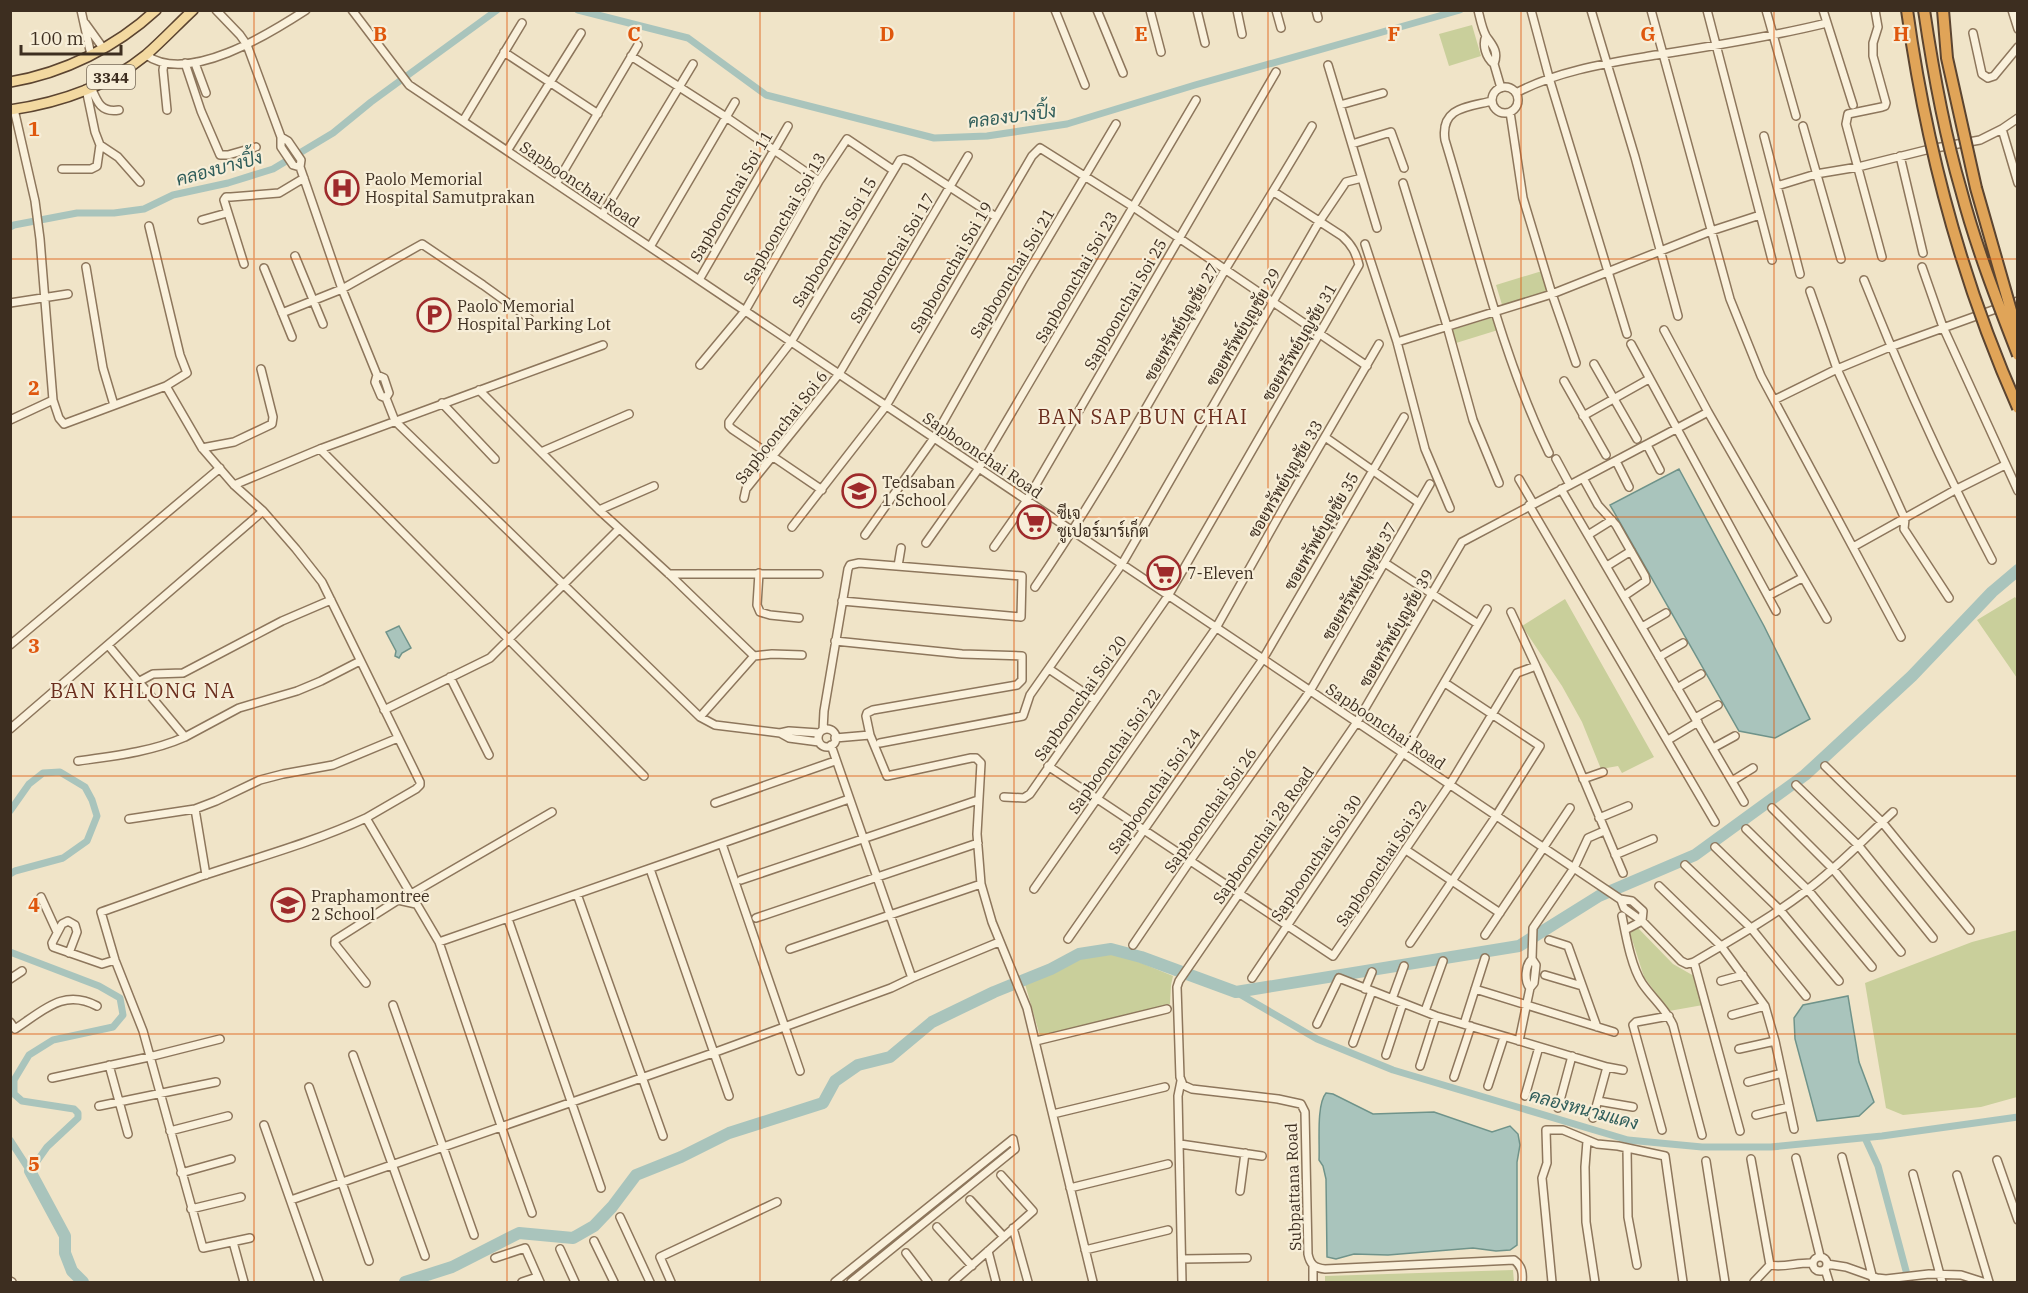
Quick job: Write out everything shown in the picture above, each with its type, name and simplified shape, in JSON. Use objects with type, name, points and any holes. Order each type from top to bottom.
[{"type":"highway","points":[[1907,10],[1919,84],[1943,191],[1978,309],[2018,408]]},
{"type":"highway","points":[[1924,10],[1931,57],[1960,189],[2018,356]]},
{"type":"highway","points":[[1943,10],[1947,58],[1976,188],[2018,334]]},
{"type":"main road","name":"3344","points":[[10,82],[39,76],[91,55],[129,33],[156,10]]},
{"type":"main road","name":"3344","points":[[12,110],[62,98],[88,88],[132,65],[146,55],[193,10]]},
{"type":"street","points":[[81,10],[91,55]]},
{"type":"street","points":[[216,10],[247,45],[285,139],[304,178],[342,289],[377,375],[375,382],[381,396],[386,398],[395,421],[700,717],[715,725],[780,733],[831,730],[835,738]]},
{"type":"street","points":[[146,55],[155,61],[164,63],[196,62],[225,55],[247,45],[306,10]]},
{"type":"street","name":"Sapboonchai Road","points":[[352,10],[409,85],[1621,899],[1624,908],[1642,921],[1681,961],[1687,964],[1694,962]]},
{"type":"street","points":[[1066,10],[1056,12],[1085,85]]},
{"type":"street","points":[[1097,10],[1122,73]]},
{"type":"street","points":[[1150,10],[1161,52]]},
{"type":"street","points":[[1197,10],[1205,43]]},
{"type":"street","points":[[1237,10],[1242,34]]},
{"type":"street","points":[[1276,10],[1281,28]]},
{"type":"street","points":[[1478,10],[1486,36],[1491,40],[1497,57],[1494,64],[1501,88]]},
{"type":"street","points":[[1530,10],[1627,334]]},
{"type":"street","points":[[1590,10],[1635,157],[1678,316]]},
{"type":"street","points":[[1651,10],[1730,299],[1761,376],[1901,637]]},
{"type":"street","points":[[1707,10],[1772,260]]},
{"type":"street","points":[[1766,10],[1796,116]]},
{"type":"street","points":[[1823,10],[1853,105]]},
{"type":"street","points":[[1875,10],[1878,27],[1873,43],[1873,56],[1887,103],[1886,106],[1854,112],[1846,118],[1846,124],[1882,257]]},
{"type":"street","points":[[2012,10],[2018,29]]},
{"type":"street","points":[[84,21],[103,48]]},
{"type":"street","points":[[463,122],[522,22]]},
{"type":"street","points":[[1516,93],[1549,78],[1606,64],[1773,36],[1827,23]]},
{"type":"street","points":[[507,151],[581,33]]},
{"type":"street","points":[[1973,33],[1982,74],[1988,78],[1994,76],[2018,47]]},
{"type":"street","points":[[556,184],[638,45]]},
{"type":"street","points":[[504,52],[598,114]]},
{"type":"street","points":[[631,56],[726,117],[819,181]]},
{"type":"street","points":[[196,62],[206,93]]},
{"type":"street","points":[[164,63],[167,110]]},
{"type":"street","points":[[185,63],[201,111],[220,154],[228,155],[256,147]]},
{"type":"street","points":[[602,215],[693,64]]},
{"type":"street","points":[[1328,65],[1377,228]]},
{"type":"street","name":"Sapboonchai Soi 25","points":[[994,547],[1027,500],[1276,72]]},
{"type":"street","points":[[88,88],[103,108],[111,112],[119,110]]},
{"type":"street","points":[[62,169],[97,166],[100,146],[95,132],[88,88]]},
{"type":"street","points":[[1510,112],[1498,111],[1492,101],[1494,93],[1501,88],[1509,88],[1516,93],[1517,104],[1510,112],[1523,198],[1576,363]]},
{"type":"street","points":[[1340,105],[1383,93]]},
{"type":"street","name":"Sapboonchai Soi 23","points":[[926,543],[979,468],[1196,100]]},
{"type":"street","points":[[1492,101],[1457,110],[1450,115],[1443,129],[1496,313],[1521,390],[1549,453]]},
{"type":"street","points":[[650,247],[735,102]]},
{"type":"street","points":[[12,110],[35,201],[53,400],[59,418],[64,424],[166,386],[185,375],[187,370],[180,355],[149,226]]},
{"type":"street","points":[[1777,186],[1816,174],[1858,167],[1930,148],[1980,140],[2018,118]]},
{"type":"street","name":"Sapboonchai Soi 21","points":[[865,535],[934,438],[1022,282],[1116,124]]},
{"type":"street","name":"Sapboonchai Soi 11","points":[[699,280],[788,126]]},
{"type":"street","name":"ซอยทรัพย์บุญชัย 27","points":[[1035,587],[1074,532],[1312,126]]},
{"type":"street","points":[[1803,126],[1841,259]]},
{"type":"street","points":[[2002,129],[2018,183]]},
{"type":"street","points":[[1352,144],[1391,132],[1404,168]]},
{"type":"street","points":[[1764,136],[1800,274]]},
{"type":"street","points":[[285,139],[281,147],[298,164]]},
{"type":"street","name":"Sapboonchai Soi 13","points":[[700,365],[746,311],[819,181],[847,139],[893,170]]},
{"type":"street","points":[[100,146],[118,157],[140,182]]},
{"type":"street","name":"Sapboonchai Soi 19","points":[[792,527],[886,405],[1034,152],[1040,148],[1044,149],[1086,177]]},
{"type":"street","name":"Sapboonchai Soi 17","points":[[839,374],[968,156]]},
{"type":"street","points":[[1900,156],[1923,253]]},
{"type":"street","name":"Sapboonchai Soi 15","points":[[773,456],[732,429],[729,422],[791,342],[893,170],[900,160],[904,159],[949,188]]},
{"type":"street","points":[[1086,177],[1367,366]]},
{"type":"street","points":[[244,264],[227,213],[224,200],[226,197],[279,193],[304,178]]},
{"type":"street","name":"ซอยทรัพย์บุญชัย 29","points":[[880,743],[1024,715],[1030,695],[1122,564],[1318,222],[1347,182],[1362,178]]},
{"type":"street","points":[[1403,183],[1473,420],[1499,483]]},
{"type":"street","points":[[949,188],[996,217]]},
{"type":"street","name":"ซอยทรัพย์บุญชัย 31","points":[[1168,596],[1359,265],[1350,243],[1342,236],[1274,192]]},
{"type":"street","points":[[202,220],[227,213]]},
{"type":"street","points":[[1397,342],[1552,294],[1712,231],[1760,215]]},
{"type":"street","points":[[282,313],[342,289],[422,244],[529,318]]},
{"type":"street","points":[[1365,244],[1397,342],[1425,449],[1450,508]]},
{"type":"street","points":[[295,256],[323,324]]},
{"type":"street","points":[[86,267],[103,368],[114,405]]},
{"type":"street","points":[[1922,267],[1943,327],[2018,491]]},
{"type":"street","points":[[264,268],[292,338]]},
{"type":"street","points":[[1864,280],[1890,347],[1955,490],[1992,560]]},
{"type":"street","points":[[1810,291],[1837,369],[1905,519],[1904,529],[1949,598]]},
{"type":"street","points":[[10,303],[68,294]]},
{"type":"street","points":[[1774,400],[1837,369],[1890,347],[2018,301]]},
{"type":"street","points":[[1664,330],[1708,412],[1827,619]]},
{"type":"street","name":"ซอยทรัพย์บุญชัย 33","points":[[1216,628],[1379,344]]},
{"type":"street","points":[[1630,344],[1776,611]]},
{"type":"street","points":[[234,485],[320,449],[603,345]]},
{"type":"street","points":[[1594,364],[1637,439]]},
{"type":"street","points":[[202,448],[234,442],[272,424],[273,417],[261,369]]},
{"type":"street","name":"Sapboonchai Soi 6","points":[[744,498],[746,489],[839,374]]},
{"type":"street","points":[[1583,416],[1649,380]]},
{"type":"street","points":[[1564,381],[1605,455]]},
{"type":"street","points":[[166,386],[202,448],[234,485],[263,511],[313,569],[331,600],[420,785],[366,818],[334,833],[101,912],[116,960],[143,1031],[202,1248],[250,1238]]},
{"type":"street","points":[[479,390],[599,510],[754,656]]},
{"type":"street","points":[[11,418],[53,400]]},
{"type":"street","points":[[442,403],[495,459]]},
{"type":"street","points":[[1531,504],[1647,446],[1708,412]]},
{"type":"street","points":[[541,452],[629,414]]},
{"type":"street","name":"ซอยทรัพย์บุญชัย 35","points":[[1263,659],[1404,417]]},
{"type":"street","points":[[1325,437],[1419,503]]},
{"type":"street","points":[[1647,446],[1660,470]]},
{"type":"street","points":[[320,449],[644,776]]},
{"type":"street","points":[[773,456],[822,489]]},
{"type":"street","points":[[1557,459],[1570,485]]},
{"type":"street","points":[[1616,461],[1629,487]]},
{"type":"street","points":[[1853,547],[2005,465]]},
{"type":"street","points":[[10,645],[220,468]]},
{"type":"street","points":[[1583,478],[1598,505],[1612,520],[1631,551],[1646,581],[1624,596]]},
{"type":"street","points":[[1519,479],[1531,504],[1714,822]]},
{"type":"street","name":"ซอยทรัพย์บุญชัย 37","points":[[1310,691],[1430,484]]},
{"type":"street","points":[[599,510],[654,486]]},
{"type":"street","points":[[1561,489],[1744,802]]},
{"type":"street","name":"ซอยทรัพย์บุญชัย 39","points":[[1357,722],[1458,548],[1467,538],[1531,504]]},
{"type":"street","points":[[10,729],[263,511]]},
{"type":"street","points":[[1588,535],[1612,520]]},
{"type":"street","points":[[384,710],[482,663],[510,639],[619,529]]},
{"type":"street","points":[[898,566],[901,548]]},
{"type":"street","points":[[1607,566],[1631,551]]},
{"type":"street","points":[[819,742],[835,640],[842,601],[848,569],[850,565],[859,563],[1022,576],[1021,617],[842,601]]},
{"type":"street","points":[[1385,563],[1478,624]]},
{"type":"street","points":[[759,573],[757,605],[760,612],[799,618]]},
{"type":"street","points":[[669,574],[819,574]]},
{"type":"street","points":[[1768,596],[1803,578]]},
{"type":"street","name":"Sapboonchai Soi 20","points":[[1004,797],[1027,797],[1168,596]]},
{"type":"street","points":[[138,682],[153,674],[183,673],[282,621],[331,600]]},
{"type":"street","name":"Sapboonchai Soi 30","points":[[1252,978],[1403,753],[1487,609]]},
{"type":"street","points":[[1510,612],[1536,666],[1623,873]]},
{"type":"street","points":[[1642,627],[1666,613]]},
{"type":"street","name":"Sapboonchai Soi 22","points":[[1034,889],[1216,628]]},
{"type":"street","points":[[835,640],[962,654],[1022,656],[1022,680],[1017,685],[869,711],[866,716],[870,735],[885,774],[891,777],[939,764],[976,758],[981,763],[978,800],[981,884],[999,942],[1022,992],[1036,1041],[1093,1282]]},
{"type":"street","points":[[1659,657],[1683,643]]},
{"type":"street","points":[[108,645],[185,737]]},
{"type":"street","points":[[700,717],[754,656],[802,655]]},
{"type":"street","name":"Sapboonchai Soi 24","points":[[1068,939],[1263,659]]},
{"type":"street","points":[[78,761],[136,752],[168,744],[239,708],[297,691],[360,661]]},
{"type":"street","name":"Sapboonchai Soi 32","points":[[1287,925],[1333,956],[1450,784],[1517,673],[1536,666]]},
{"type":"street","points":[[1049,669],[1095,700]]},
{"type":"street","points":[[1677,688],[1701,674]]},
{"type":"street","points":[[450,677],[489,755]]},
{"type":"street","points":[[1410,943],[1496,816],[1540,746],[1445,683]]},
{"type":"street","name":"Sapboonchai Soi 26","points":[[1133,945],[1310,691]]},
{"type":"street","points":[[1668,740],[1718,705]]},
{"type":"street","name":"Sapboonchai 28 Road","points":[[1181,1081],[1177,987],[1179,981],[1357,722]]},
{"type":"street","points":[[780,733],[789,738],[831,745]]},
{"type":"street","points":[[835,738],[870,735]]},
{"type":"street","points":[[1713,748],[1735,736]]},
{"type":"street","points":[[129,819],[195,809],[260,780],[333,765],[398,738]]},
{"type":"street","points":[[835,738],[831,745],[835,761],[912,978]]},
{"type":"street","points":[[715,804],[835,761]]},
{"type":"street","points":[[1048,766],[1287,925]]},
{"type":"street","points":[[1825,766],[1882,822],[1970,930]]},
{"type":"street","points":[[1732,781],[1754,768]]},
{"type":"street","points":[[1583,779],[1603,772]]},
{"type":"street","points":[[1797,785],[1858,845],[1933,938]]},
{"type":"street","points":[[440,942],[849,799]]},
{"type":"street","points":[[741,880],[978,800]]},
{"type":"street","points":[[1599,818],[1628,806]]},
{"type":"street","points":[[1485,936],[1570,808]]},
{"type":"street","points":[[1772,808],[1833,869],[1902,952]]},
{"type":"street","points":[[195,809],[206,875]]},
{"type":"street","points":[[411,894],[552,812]]},
{"type":"street","points":[[1740,1131],[1694,962],[1780,910],[1808,890],[1893,812]]},
{"type":"street","points":[[366,818],[440,942],[532,1213]]},
{"type":"street","points":[[1746,829],[1808,890],[1872,967]]},
{"type":"street","points":[[1519,1041],[1530,988],[1534,983],[1536,965],[1532,959],[1533,927],[1574,868],[1588,838],[1604,831]]},
{"type":"street","points":[[1615,855],[1653,839]]},
{"type":"street","points":[[756,918],[978,843]]},
{"type":"street","points":[[722,844],[800,1071]]},
{"type":"street","points":[[1715,847],[1780,910],[1839,981]]},
{"type":"street","points":[[1406,850],[1500,913]]},
{"type":"street","points":[[1685,865],[1751,928],[1806,996]]},
{"type":"street","points":[[650,869],[729,1096]]},
{"type":"street","points":[[790,948],[981,884]]},
{"type":"street","points":[[1659,886],[1721,946],[1765,1006],[1794,1129]]},
{"type":"street","points":[[577,894],[663,1136]]},
{"type":"street","points":[[41,897],[57,932]]},
{"type":"street","points":[[366,983],[335,944],[335,940],[398,900],[416,904]]},
{"type":"street","points":[[1622,916],[1642,982],[1669,1016],[1673,1025],[1702,1135]]},
{"type":"street","points":[[508,919],[601,1188]]},
{"type":"street","points":[[69,953],[77,932],[75,925],[68,921],[64,922],[57,932],[52,945],[69,953],[102,964],[116,960]]},
{"type":"street","points":[[1625,930],[1642,921]]},
{"type":"street","points":[[1549,940],[1568,946],[1597,1027]]},
{"type":"street","points":[[291,1200],[785,1027],[891,988],[999,942]]},
{"type":"street","points":[[1454,1077],[1475,989],[1485,958]]},
{"type":"street","points":[[1425,1011],[1443,961]]},
{"type":"street","points":[[1392,999],[1404,966]]},
{"type":"street","points":[[10,979],[22,971]]},
{"type":"street","points":[[1353,1043],[1372,972]]},
{"type":"street","points":[[1545,975],[1582,986]]},
{"type":"street","points":[[1721,981],[1743,975]]},
{"type":"street","points":[[1317,1024],[1340,978],[1436,1016],[1623,1070]]},
{"type":"street","points":[[1475,989],[1614,1032]]},
{"type":"street","points":[[12,1027],[66,998],[78,998],[97,1005]]},
{"type":"street","points":[[1386,1055],[1403,1004]]},
{"type":"street","points":[[393,1005],[474,1235]]},
{"type":"street","points":[[1732,1015],[1765,1006]]},
{"type":"street","points":[[1036,1041],[1167,1009]]},
{"type":"street","points":[[1420,1066],[1436,1016]]},
{"type":"street","points":[[1662,1130],[1633,1025],[1636,1022],[1669,1016]]},
{"type":"street","points":[[1488,1086],[1504,1037]]},
{"type":"street","points":[[52,1078],[220,1039]]},
{"type":"street","points":[[1739,1049],[1775,1041]]},
{"type":"street","points":[[1525,1096],[1539,1047]]},
{"type":"street","points":[[353,1055],[425,1256]]},
{"type":"street","points":[[1558,1108],[1572,1056]]},
{"type":"street","points":[[109,1065],[128,1134]]},
{"type":"street","points":[[1593,1118],[1607,1067]]},
{"type":"street","points":[[1748,1082],[1782,1073]]},
{"type":"street","points":[[1181,1081],[1178,1096],[1182,1282]]},
{"type":"street","name":"Subpattana Road","points":[[1181,1081],[1183,1085],[1192,1089],[1278,1099],[1301,1104],[1305,1112],[1308,1254],[1313,1266],[1318,1269],[1514,1260],[1522,1270],[1522,1282]]},
{"type":"street","points":[[99,1106],[216,1082]]},
{"type":"street","points":[[309,1087],[369,1261]]},
{"type":"street","points":[[1053,1114],[1166,1087]]},
{"type":"street","points":[[1598,1101],[1633,1107]]},
{"type":"street","points":[[1756,1115],[1789,1107]]},
{"type":"street","points":[[170,1131],[228,1116]]},
{"type":"street","points":[[264,1125],[319,1281]]},
{"type":"street","points":[[1552,1282],[1542,1178],[1547,1162],[1546,1130],[1563,1130],[1597,1144],[1665,1156],[1683,1282]]},
{"type":"street","points":[[835,1282],[1013,1139],[1015,1149],[851,1282]]},
{"type":"street","points":[[1587,1141],[1586,1222],[1595,1282]]},
{"type":"street","points":[[1180,1144],[1262,1156]]},
{"type":"street","points":[[1627,1148],[1628,1217],[1636,1265]]},
{"type":"street","points":[[1240,1191],[1245,1154]]},
{"type":"street","points":[[1842,1157],[1873,1280]]},
{"type":"street","points":[[1796,1158],[1820,1256],[1825,1258],[1828,1282]]},
{"type":"street","points":[[1750,1159],[1770,1264]]},
{"type":"street","points":[[181,1173],[231,1160]]},
{"type":"street","points":[[1997,1160],[2018,1220]]},
{"type":"street","points":[[1706,1161],[1725,1282]]},
{"type":"street","points":[[1070,1188],[1168,1164]]},
{"type":"street","points":[[1913,1174],[1942,1282]]},
{"type":"street","points":[[956,1281],[1033,1211],[1001,1175]]},
{"type":"street","points":[[1957,1175],[1989,1282]]},
{"type":"street","points":[[191,1209],[241,1197]]},
{"type":"street","points":[[970,1200],[1004,1237]]},
{"type":"street","points":[[671,1282],[660,1257],[777,1202]]},
{"type":"street","points":[[620,1217],[650,1282]]},
{"type":"street","points":[[937,1227],[972,1266]]},
{"type":"street","points":[[1013,1228],[1028,1282]]},
{"type":"street","points":[[1085,1250],[1168,1230]]},
{"type":"street","points":[[594,1241],[614,1282]]},
{"type":"street","points":[[233,1242],[244,1282]]},
{"type":"street","points":[[495,1258],[525,1248],[539,1280],[522,1282]]},
{"type":"street","points":[[560,1249],[575,1282]]},
{"type":"street","points":[[988,1251],[996,1282]]},
{"type":"street","points":[[906,1253],[928,1282]]},
{"type":"street","points":[[1813,1263],[1820,1256]]},
{"type":"street","points":[[1182,1259],[1247,1258]]},
{"type":"street","points":[[1770,1264],[1778,1266],[1799,1262],[1813,1263]]},
{"type":"street","points":[[1813,1263],[1814,1268],[1818,1270],[1826,1266],[1846,1267],[1873,1280],[1940,1274],[1961,1275],[1983,1282]]},
{"type":"street","points":[[1754,1282],[1770,1264]]},
{"type":"street","points":[[1313,1266],[1313,1282]]},
{"type":"green space","points":[[1472,25],[1481,56],[1449,66],[1439,34]]},
{"type":"green space","points":[[1542,271],[1549,294],[1503,308],[1496,285]]},
{"type":"green space","points":[[1494,317],[1498,330],[1456,343],[1452,330]]},
{"type":"green space","points":[[2015,597],[2018,601],[2017,678],[1977,620]]},
{"type":"green space","points":[[1565,599],[1654,757],[1622,773],[1618,766],[1601,769],[1582,722],[1562,686],[1522,626]]},
{"type":"green space","points":[[1638,928],[1673,964],[1694,976],[1703,1005],[1669,1011],[1644,977],[1630,933]]},
{"type":"green space","points":[[2017,930],[2017,1097],[1981,1107],[1903,1115],[1886,1108],[1865,983],[1972,942]]},
{"type":"green space","points":[[1104,953],[1129,958],[1173,976],[1170,1004],[1040,1036],[1025,984],[1080,958]]},
{"type":"green space","points":[[1513,1270],[1514,1282],[1325,1282],[1325,1276]]},
{"type":"water","points":[[1679,469],[1764,626],[1810,719],[1775,738],[1739,731],[1610,505]]},
{"type":"water","points":[[399,626],[411,648],[402,653],[399,658],[395,656],[396,651],[386,632]]},
{"type":"water","points":[[1848,996],[1859,1062],[1874,1102],[1859,1116],[1817,1121],[1795,1039],[1794,1018],[1803,1005]]},
{"type":"water","points":[[1326,1093],[1333,1094],[1373,1114],[1434,1112],[1492,1132],[1510,1126],[1518,1134],[1520,1145],[1517,1162],[1517,1245],[1510,1250],[1496,1251],[1473,1248],[1388,1255],[1354,1254],[1336,1259],[1327,1257],[1326,1179],[1319,1160],[1320,1115]]},
{"type":"waterway","name":"คลองบางปิ้ง","points":[[10,227],[77,213],[114,213],[144,209],[173,195],[228,183],[273,169],[333,133],[371,102],[497,10]]},
{"type":"waterway","name":"คลองบางปิ้ง","points":[[578,10],[688,38],[766,95],[934,138],[987,136],[1067,124],[1460,10]]},
{"type":"waterway","points":[[405,1282],[452,1267],[519,1233],[573,1238],[594,1226],[612,1207],[636,1175],[681,1157],[729,1133],[823,1103],[835,1081],[858,1065],[890,1057],[932,1022],[994,992],[1051,969],[1079,954],[1111,949],[1141,957],[1236,992],[1519,946],[1599,896],[1695,855],[1805,775],[1912,676],[1992,592],[2018,570]]},
{"type":"waterway","points":[[10,811],[29,784],[43,773],[60,772],[85,787],[97,816],[87,841],[63,858],[10,874]]},
{"type":"waterway","points":[[10,952],[99,986],[120,998],[123,1015],[113,1027],[53,1040],[29,1055],[14,1080],[14,1094],[22,1101],[74,1109],[78,1113],[78,1118],[47,1147],[30,1171],[10,1140]]},
{"type":"waterway","name":"คลองหนามแดง","points":[[1236,992],[1317,1039],[1393,1070],[1628,1140],[1702,1147],[1771,1147],[1882,1136],[2018,1117]]},
{"type":"waterway","points":[[1865,1138],[1878,1166],[1909,1282]]},
{"type":"waterway","points":[[30,1171],[65,1236],[65,1253],[72,1271],[83,1282]]},
{"type":"place","name":"Paolo Memorial Hospital Samutprakan","points":[[342,188]]},
{"type":"place","name":"Paolo Memorial Hospital Parking Lot","points":[[434,315]]},
{"type":"place","name":"Tedsaban 1 School","points":[[859,491]]},
{"type":"place","name":"ซีเจ ซูเปอร์มาร์เก็ต","points":[[1034,522]]},
{"type":"place","name":"7-Eleven","points":[[1164,573]]},
{"type":"place","name":"Praphamontree 2 School","points":[[288,905]]},
{"type":"district","name":"BAN SAP BUN CHAI","points":[[1143,416]]},
{"type":"district","name":"BAN KHLONG NA","points":[[143,690]]}]
